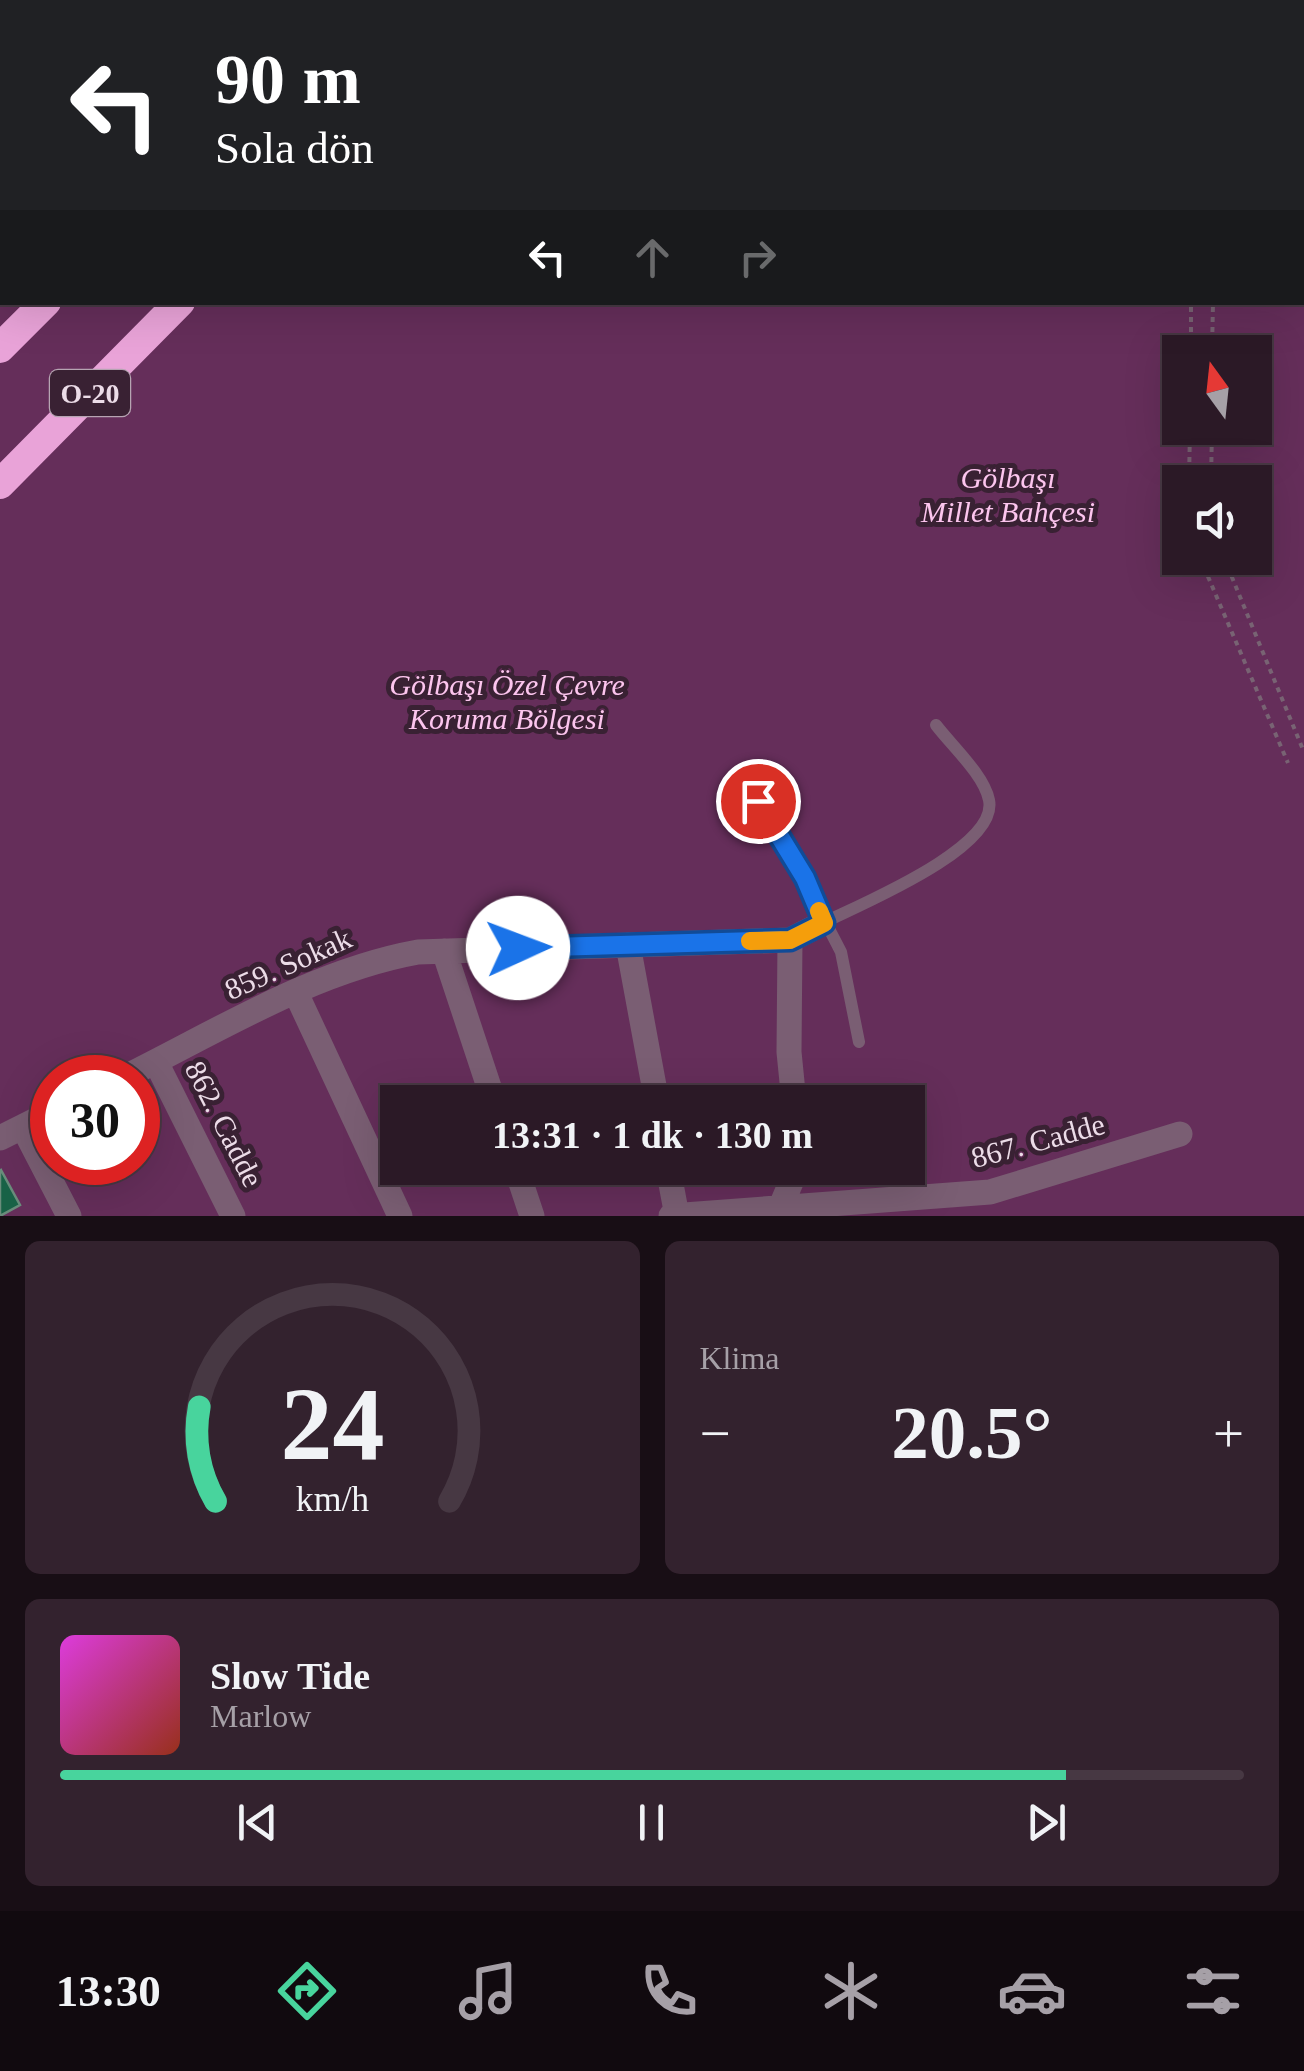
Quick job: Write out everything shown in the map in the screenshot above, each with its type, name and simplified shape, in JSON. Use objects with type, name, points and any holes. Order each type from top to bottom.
[{"type":"highway","points":[[0,348],[43,305]]},
{"type":"highway","name":"O-20","points":[[0,484],[177,305]]},
{"type":"street","points":[[792,1085],[788,1036],[790,940],[824,923]]},
{"type":"street","name":"859. Sokak","points":[[160,1060],[365,963],[444,951],[790,940]]},
{"type":"street","points":[[628,944],[654,1085]]},
{"type":"street","points":[[444,951],[488,1085]]},
{"type":"street","points":[[296,993],[400,1216]]},
{"type":"street","name":"862. Cadde","points":[[160,1070],[233,1216]]},
{"type":"street","points":[[12,1133],[69,1216]]},
{"type":"street","name":"867. Cadde","points":[[675,1216],[990,1192],[1180,1134]]},
{"type":"street","points":[[522,1185],[532,1216]]},
{"type":"street","points":[[670,1185],[675,1216]]},
{"type":"street","points":[[782,1206],[790,1185]]},
{"type":"lane","points":[[824,923],[946,860],[986,822],[990,807],[986,791],[936,725]]},
{"type":"lane","points":[[738,772],[778,830],[846,967],[859,1042]]},
{"type":"path","points":[[1190,335],[1191,305]]},
{"type":"path","points":[[1212,335],[1213,305]]},
{"type":"path","points":[[1207,575],[1288,763]]},
{"type":"path","points":[[1231,575],[1304,752]]},
{"type":"green space","name":"Gölbaşı Özel Çevre Koruma Bölgesi","points":[[0,305],[1304,305],[1304,1216],[0,1216]]},
{"type":"building","points":[[0,1171],[20,1205],[0,1216]]},
{"type":"slow traffic","points":[[750,941],[790,940],[824,923],[819,911]]},
{"type":"route","points":[[518,948],[790,940],[824,923],[805,878],[758,801]]},
{"type":"park label","name":"Gölbaşı Millet Bahçesi","points":[[1008,495]]}]
